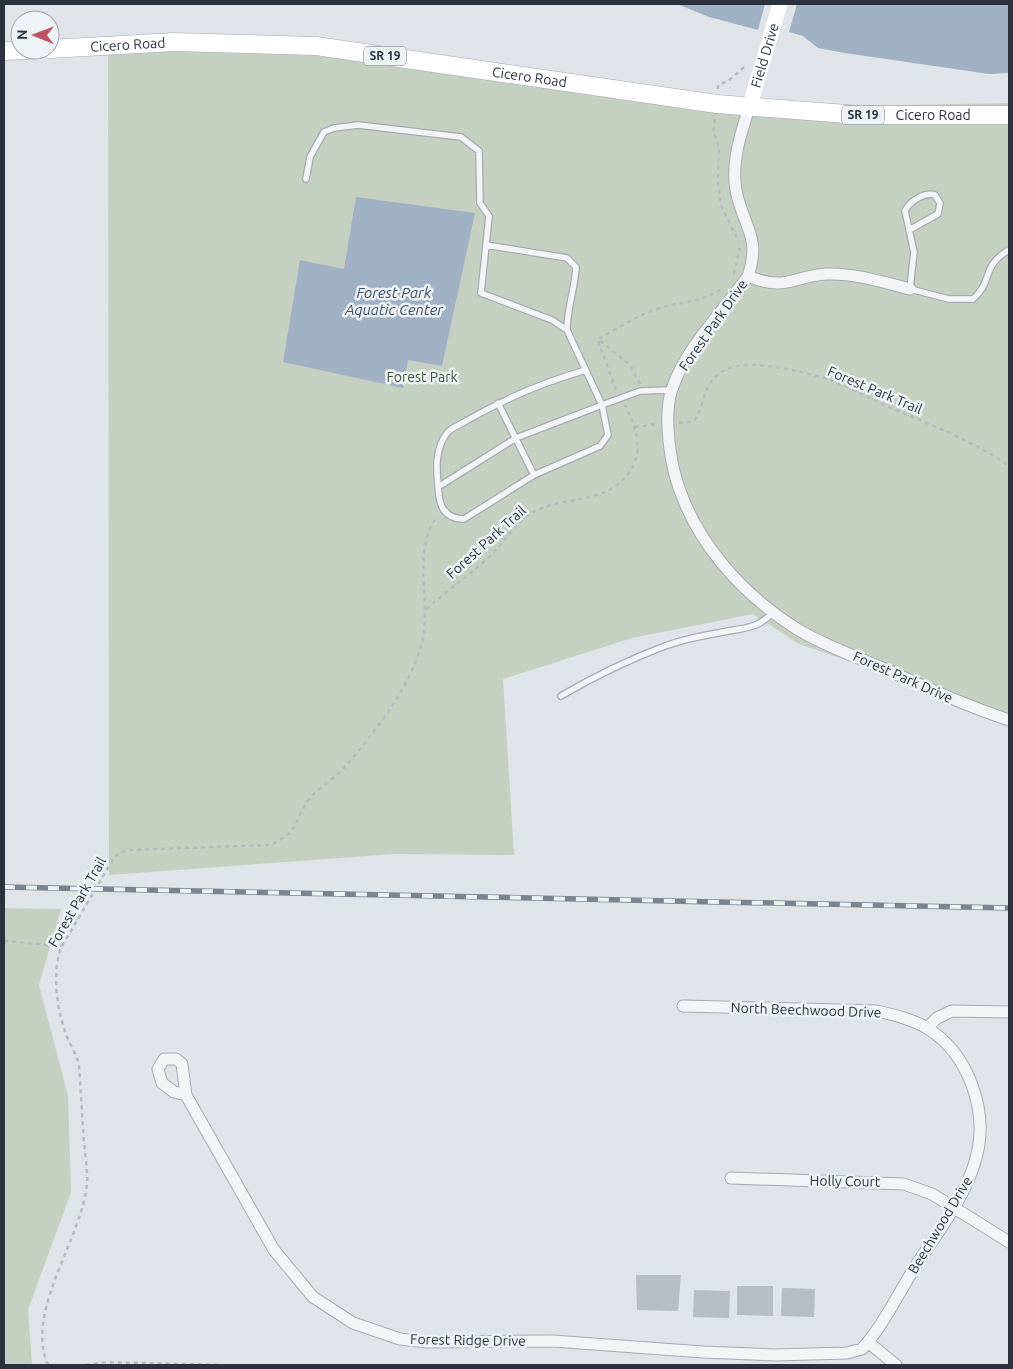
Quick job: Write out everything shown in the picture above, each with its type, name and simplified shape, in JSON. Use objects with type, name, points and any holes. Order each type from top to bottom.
[{"type":"main road","name":"Field Drive","points":[[749,108],[756,62],[780,4]]},
{"type":"main road","name":"Cicero Road","points":[[60,48],[174,42],[316,46],[749,108],[860,115],[1009,115]]},
{"type":"street","name":"Forest Park Drive","points":[[749,108],[738,141],[735,167],[738,198],[751,230],[754,246],[753,263],[748,276],[695,346],[671,390],[669,441],[677,481],[702,535],[731,574],[773,612],[799,630],[854,656],[935,692],[1009,720]]},
{"type":"street","points":[[748,276],[779,285],[814,276],[838,274],[910,288]]},
{"type":"street","name":"North Beechwood Drive","points":[[682,1006],[877,1011],[910,1020],[927,1028]]},
{"type":"street","points":[[927,1028],[937,1018],[952,1011],[1009,1012]]},
{"type":"street","name":"Beechwood Drive","points":[[868,1342],[953,1207],[976,1158],[980,1124],[976,1098],[967,1075],[954,1055],[927,1028]]},
{"type":"street","name":"Forest Ridge Drive","points":[[186,1095],[226,1168],[286,1266],[313,1297],[353,1324],[415,1342],[553,1341],[703,1352],[776,1355],[856,1352],[868,1342]]},
{"type":"street","name":"Holly Court","points":[[731,1178],[889,1182],[918,1188],[953,1207],[1009,1242]]},
{"type":"street","points":[[868,1342],[896,1365]]},
{"type":"lane","points":[[306,179],[310,157],[324,132],[334,128],[358,125],[461,137],[479,151],[481,158],[478,190],[480,203],[489,216],[481,293],[552,320],[567,330]]},
{"type":"lane","points":[[909,230],[938,214],[940,203],[935,195],[924,194],[907,207],[905,216],[914,252],[910,288],[949,299],[972,299],[984,288],[990,266],[1009,250]]},
{"type":"lane","points":[[486,245],[567,258],[576,267],[575,284],[567,310],[567,330],[586,370],[602,405],[608,435],[600,446],[534,475],[464,519],[454,519],[444,510],[440,502],[437,464],[439,448],[448,432],[498,403],[556,378],[586,370]]},
{"type":"lane","points":[[438,487],[516,438],[640,391],[671,390]]},
{"type":"lane","points":[[498,403],[534,475]]},
{"type":"lane","points":[[561,696],[599,674],[631,659],[668,645],[718,632],[753,628],[761,624],[773,612]]},
{"type":"path","points":[[732,278],[736,269],[740,246],[721,206],[718,182],[719,147],[713,132],[718,85],[728,81],[756,62]]},
{"type":"path","points":[[640,391],[640,380],[630,365],[598,339],[656,309],[705,299],[728,283]]},
{"type":"path","name":"Forest Park Trail","points":[[426,609],[492,554],[528,514],[546,506],[608,492],[618,486],[632,469],[638,456],[639,448],[635,427],[622,397],[615,388],[598,339]]},
{"type":"path","name":"Forest Park Trail","points":[[635,427],[694,421],[700,413],[706,388],[712,379],[724,370],[747,364],[825,378],[984,449],[1009,466]]},
{"type":"path","name":"Forest Park Trail","points":[[48,1365],[44,1356],[42,1341],[47,1305],[58,1269],[74,1237],[87,1182],[78,1064],[63,1027],[58,995],[56,957],[115,856],[127,850],[270,845],[286,838],[295,828],[310,798],[343,768],[404,687],[413,670],[423,641],[426,609],[425,550],[428,532],[438,516]]},
{"type":"path","points":[[4,941],[62,946]]},
{"type":"path","points":[[86,1365],[106,1362],[219,1365]]},
{"type":"green space","name":"Forest Park","points":[[108,45],[316,46],[750,108],[1009,103],[1009,716],[799,644],[753,614],[632,638],[503,679],[514,855],[395,854],[109,875]]},
{"type":"green space","points":[[4,908],[61,909],[39,985],[68,1096],[71,1192],[28,1310],[32,1365],[4,1365]]},
{"type":"water","points":[[677,4],[765,4],[758,30],[709,17]]},
{"type":"water","points":[[797,4],[1009,4],[1009,73],[989,74],[818,48],[803,36],[789,32]]},
{"type":"water","name":"Forest Park Aquatic Center","points":[[356,197],[475,213],[442,366],[408,360],[403,388],[283,362],[300,260],[344,269]]},
{"type":"building","points":[[636,1275],[681,1275],[678,1311],[637,1310]]},
{"type":"building","points":[[737,1286],[773,1286],[773,1316],[737,1315]]},
{"type":"building","points":[[782,1288],[815,1289],[814,1317],[781,1316]]},
{"type":"building","points":[[694,1290],[730,1291],[729,1318],[693,1317]]},
{"type":"railway","points":[[4,887],[1009,908]]}]
